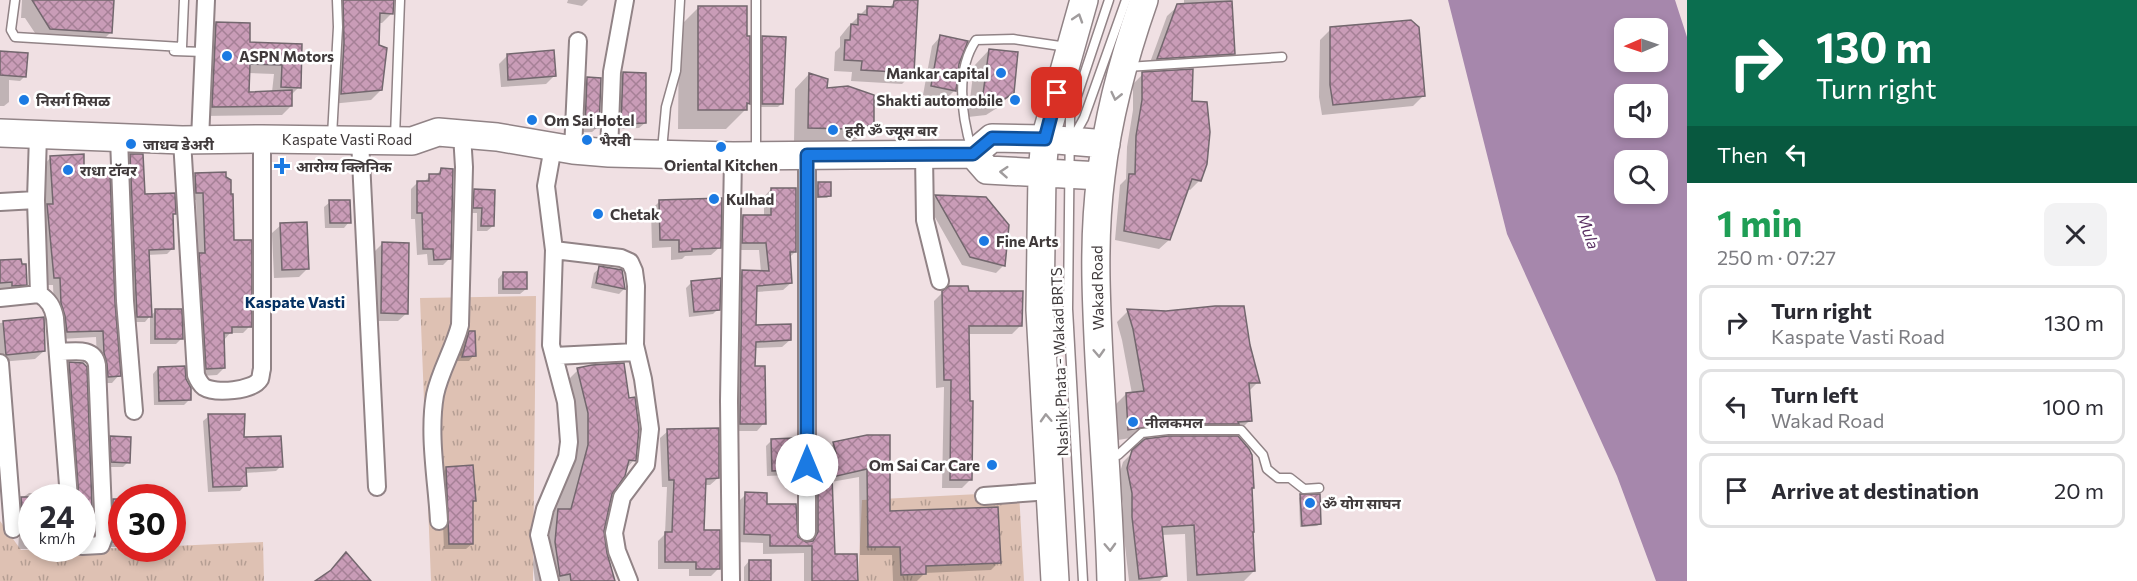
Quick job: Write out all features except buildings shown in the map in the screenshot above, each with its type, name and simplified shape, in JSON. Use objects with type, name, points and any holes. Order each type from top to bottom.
[{"type":"main road","points":[[1055,581],[1040,310],[1042,174],[1058,140],[1070,47],[1084,0]]},
{"type":"main road","name":"Wakad Road","points":[[1111,581],[1097,308],[1096,236],[1106,144],[1130,40],[1144,0]]},
{"type":"main road","name":"Kaspate Vasti Road","points":[[0,134],[191,140],[412,141],[438,132],[497,137],[563,149],[609,153],[973,154]]},
{"type":"main road","points":[[1101,176],[987,170],[973,154],[992,138],[1106,144]]},
{"type":"street","points":[[207,0],[204,52],[191,140],[196,375],[205,388],[213,390],[246,389],[260,379],[262,369],[262,139]]},
{"type":"street","points":[[609,153],[612,72],[625,0]]},
{"type":"street","points":[[550,581],[539,535],[545,509],[567,457],[569,442],[566,402],[550,330],[554,250],[546,189],[563,149],[578,40]]},
{"type":"street","points":[[439,521],[434,405],[438,385],[460,325],[464,167],[462,134]]},
{"type":"street","points":[[38,135],[36,201],[39,294]]},
{"type":"street","points":[[118,138],[125,301],[134,411]]},
{"type":"street","points":[[360,140],[377,487]]},
{"type":"street","points":[[731,580],[729,401],[744,155]]},
{"type":"street","points":[[807,155],[807,532]]},
{"type":"street","points":[[924,155],[925,220],[940,281]]},
{"type":"street","points":[[0,202],[36,201]]},
{"type":"street","points":[[554,250],[621,258],[630,262],[634,271],[636,286],[634,345],[643,379],[650,429],[646,465],[622,497],[614,533],[617,551],[629,581]]},
{"type":"street","points":[[0,298],[39,294],[46,298],[53,308],[68,484]]},
{"type":"street","points":[[58,352],[84,351],[92,354],[96,359],[104,537],[101,545],[96,545]]},
{"type":"street","points":[[554,356],[636,352]]},
{"type":"street","points":[[0,363],[13,529]]},
{"type":"street","points":[[984,496],[1050,491]]},
{"type":"lane","points":[[15,0],[10,30],[15,37],[182,47],[184,0]]},
{"type":"lane","points":[[332,140],[338,27],[337,0]]},
{"type":"lane","points":[[395,141],[400,0]]},
{"type":"lane","points":[[661,153],[666,107],[676,71],[680,0]]},
{"type":"lane","points":[[744,155],[756,0]]},
{"type":"lane","name":"Nashik Phata - Wakad BRTS","points":[[1083,581],[1068,309],[1071,175],[1058,140],[1070,117],[1109,0]]},
{"type":"lane","name":"Nashik Phata - Wakad BRTS","points":[[1058,140],[1084,118],[1126,0]]},
{"type":"lane","points":[[973,154],[966,129],[963,76],[968,51],[976,40],[1013,39],[1070,47]]},
{"type":"lane","points":[[98,48],[204,52]]},
{"type":"lane","points":[[1123,67],[1282,57]]},
{"type":"lane","points":[[1105,455],[1118,455],[1142,433],[1168,430],[1241,430],[1263,455],[1267,469],[1278,478],[1290,478],[1304,489],[1319,488]]},
{"type":"green space","points":[[536,296],[533,581],[431,581],[420,298]]},
{"type":"green space","points":[[1019,492],[1024,581],[858,581],[862,500]]},
{"type":"green space","points":[[0,521],[18,546],[18,562],[96,562],[96,548],[108,548],[108,562],[186,562],[186,545],[263,542],[264,581],[0,581]]},
{"type":"water","name":"Mula","points":[[1448,0],[1675,0],[1687,37],[1687,581],[1656,581],[1617,476],[1507,234]]},
{"type":"place","name":"ASPN Motors","points":[[227,56]]},
{"type":"place","name":"Mankar capital","points":[[1001,73]]},
{"type":"place","name":"निसर्ग मिसळ","points":[[24,100]]},
{"type":"place","name":"Shakti automobile","points":[[1015,100]]},
{"type":"place","name":"Om Sai Hotel","points":[[532,120]]},
{"type":"place","name":"हरी ॐ ज्यूस बार","points":[[833,130]]},
{"type":"place","name":"भैरवी","points":[[587,140]]},
{"type":"place","name":"जाधव डेअरी","points":[[131,144]]},
{"type":"place","name":"Oriental Kitchen","points":[[721,147]]},
{"type":"place","name":"आरोग्य क्लिनिक","points":[[282,166]]},
{"type":"place","name":"राधा टॉवर","points":[[68,170]]},
{"type":"place","name":"Kulhad","points":[[714,199]]},
{"type":"place","name":"Chetak","points":[[598,214]]},
{"type":"place","name":"Fine Arts","points":[[984,241]]},
{"type":"place","name":"नीलकमल","points":[[1133,422]]},
{"type":"place","name":"Om Sai Car Care","points":[[992,465]]},
{"type":"place","name":"ॐ योग साघन","points":[[1310,503]]},
{"type":"district","name":"Kaspate Vasti","points":[[295,301]]},
{"type":"route","points":[[807,465],[807,155],[973,154],[992,138],[1045,139],[1057,93]]}]
